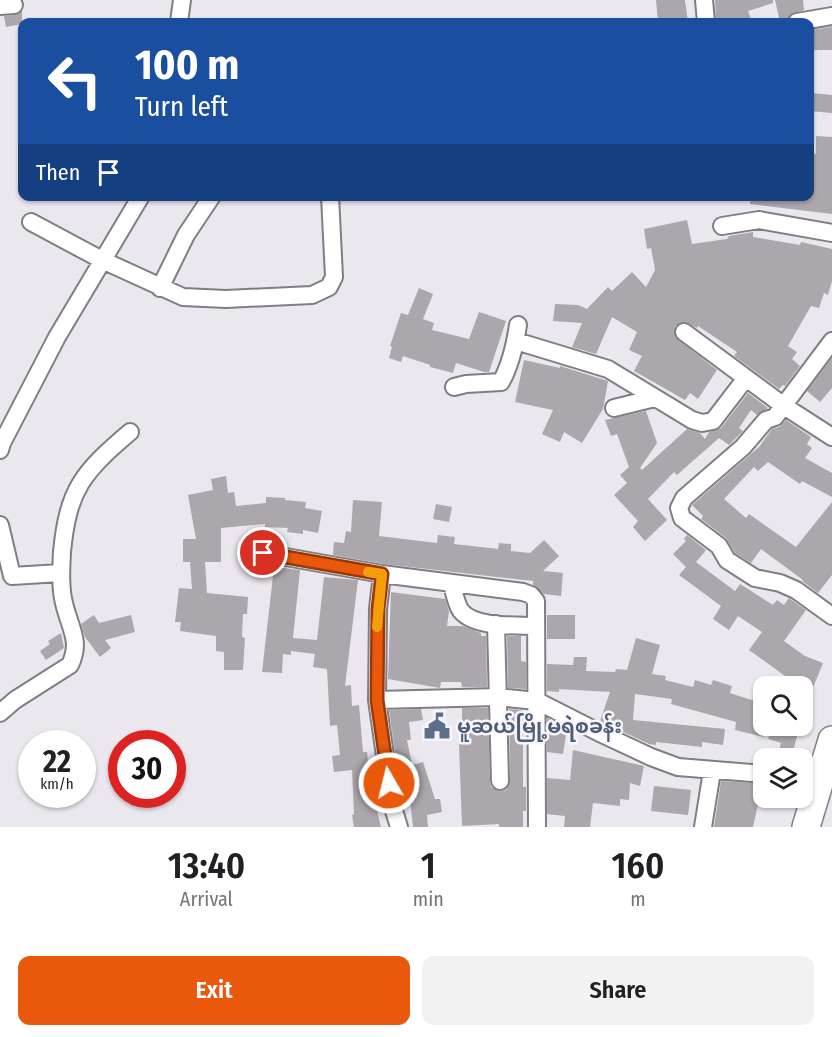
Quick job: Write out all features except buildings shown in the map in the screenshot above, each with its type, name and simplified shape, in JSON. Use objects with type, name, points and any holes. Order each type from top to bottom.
[{"type":"highway","points":[[813,773],[832,740]]},
{"type":"highway","points":[[806,827],[808,808]]},
{"type":"street","points":[[180,18],[182,0]]},
{"type":"street","points":[[704,0],[706,18]]},
{"type":"street","points":[[814,19],[832,16]]},
{"type":"street","points":[[0,450],[57,337],[138,201]]},
{"type":"street","points":[[160,288],[186,235],[209,201]]},
{"type":"street","points":[[31,222],[102,260],[183,297],[226,299],[312,295],[329,287],[334,277],[330,201]]},
{"type":"street","points":[[722,226],[759,220],[832,233]]},
{"type":"street","points":[[684,332],[784,406],[832,437]]},
{"type":"street","points":[[454,387],[501,382],[517,333],[608,369],[692,420],[702,423],[712,420],[746,378]]},
{"type":"street","points":[[832,341],[775,417],[766,420],[743,447],[684,498],[679,508],[682,518],[719,546],[727,560],[755,578],[780,583],[796,590],[832,616]]},
{"type":"street","points":[[614,408],[655,398]]},
{"type":"street","points":[[0,713],[15,700],[70,665],[75,655],[76,643],[64,605],[60,573],[65,523],[75,491],[97,460],[130,432]]},
{"type":"street","points":[[0,525],[6,579],[60,573]]},
{"type":"street","points":[[263,553],[382,574],[523,592],[531,595],[536,601],[537,827]]},
{"type":"street","points":[[382,574],[378,609],[377,700],[392,804],[399,827]]},
{"type":"street","points":[[452,584],[459,609],[468,619],[496,624],[536,626]]},
{"type":"street","points":[[496,624],[500,781]]},
{"type":"street","points":[[377,700],[497,697],[537,701],[651,757],[678,766],[753,773]]},
{"type":"street","points":[[703,827],[712,771]]},
{"type":"slow traffic","points":[[368,572],[382,574],[377,627]]},
{"type":"place","name":"မူဆယ်မြို့မရဲစခန်း","points":[[437,726]]},
{"type":"route","points":[[263,553],[382,574],[378,609],[377,700],[389,783]]}]
